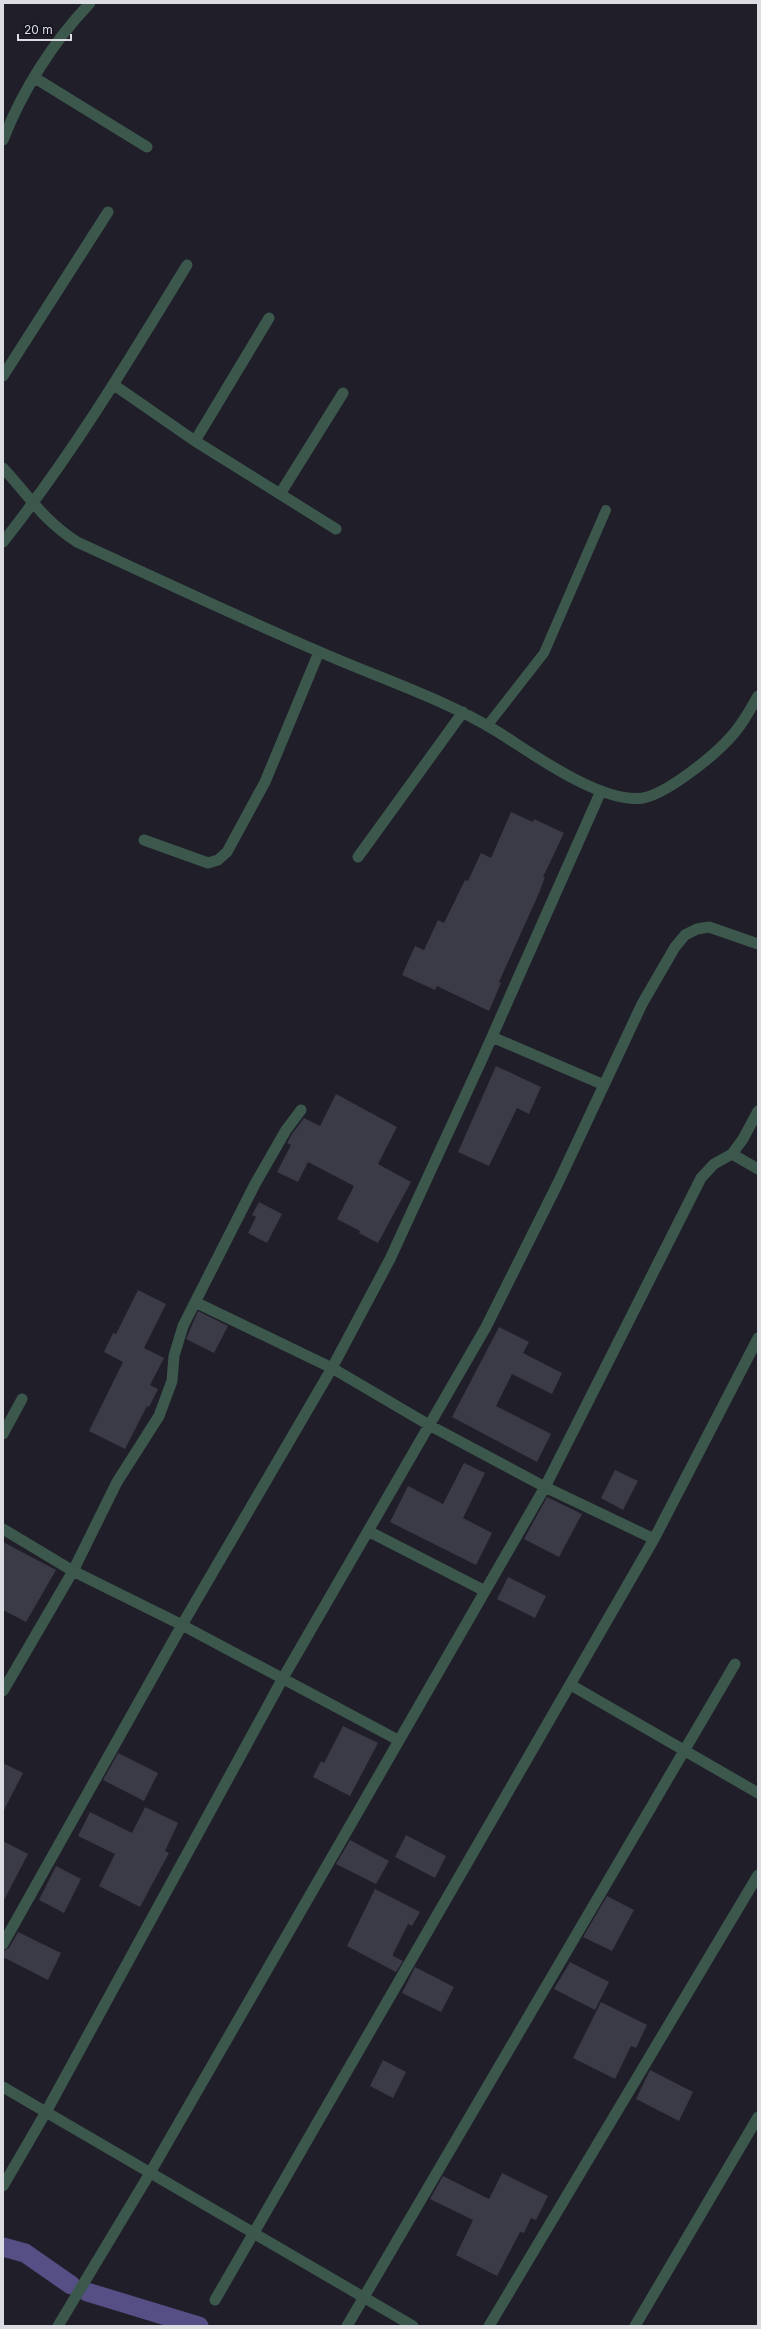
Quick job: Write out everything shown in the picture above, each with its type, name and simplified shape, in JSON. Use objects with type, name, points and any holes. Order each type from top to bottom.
[{"type":"street","points":[[3,140],[14,113],[54,46],[90,3]]},
{"type":"street","points":[[35,78],[147,147]]},
{"type":"street","points":[[3,376],[108,212]]},
{"type":"street","points":[[3,542],[32,505],[114,385],[187,265]]},
{"type":"street","points":[[195,441],[269,318]]},
{"type":"street","points":[[114,385],[195,441],[336,529]]},
{"type":"street","points":[[280,494],[343,392]]},
{"type":"street","points":[[3,468],[32,505],[56,529],[76,542],[319,652],[463,712],[571,777],[601,791],[626,797],[643,798],[669,788],[726,742],[741,725],[758,696]]},
{"type":"street","points":[[144,840],[208,863],[218,860],[227,852],[265,782],[319,652]]},
{"type":"street","points":[[358,857],[463,712]]},
{"type":"street","points":[[3,1944],[182,1624],[332,1368],[390,1259],[492,1037],[601,791]]},
{"type":"street","points":[[3,2186],[46,2112],[283,1678],[486,1327],[642,1004],[675,947],[685,935],[697,929],[709,927],[758,944]]},
{"type":"street","points":[[492,1037],[604,1085]]},
{"type":"street","points":[[3,1691],[73,1571],[117,1482],[159,1416],[166,1402],[172,1381],[177,1342],[195,1302],[255,1184],[286,1130],[301,1110]]},
{"type":"street","points":[[58,2326],[150,2173],[545,1487],[698,1185],[714,1164],[732,1154],[743,1139],[758,1112]]},
{"type":"street","points":[[732,1154],[758,1168]]},
{"type":"street","points":[[195,1302],[332,1368],[429,1425],[545,1487],[654,1539]]},
{"type":"street","points":[[215,2300],[654,1539],[758,1338]]},
{"type":"street","points":[[3,1434],[22,1399]]},
{"type":"street","points":[[3,1529],[73,1571],[182,1624],[398,1740]]},
{"type":"street","points":[[368,1531],[485,1591]]},
{"type":"street","points":[[347,2326],[735,1664]]},
{"type":"street","points":[[571,1685],[758,1793]]},
{"type":"street","points":[[489,2326],[758,1875]]},
{"type":"street","points":[[3,2087],[413,2326]]},
{"type":"street","points":[[634,2326],[758,2117]]},
{"type":"lane","points":[[487,726],[544,653],[606,510]]},
{"type":"building","points":[[511,812],[533,822],[534,819],[564,833],[543,877],[545,877],[539,893],[499,982],[501,983],[489,1011],[437,986],[435,990],[402,975],[415,946],[424,950],[438,920],[444,923],[465,880],[468,881],[481,853],[491,858]]},
{"type":"building","points":[[496,1066],[541,1087],[529,1114],[517,1108],[489,1166],[458,1152]]},
{"type":"building","points":[[336,1094],[397,1127],[378,1164],[411,1182],[378,1243],[359,1233],[360,1231],[337,1219],[354,1186],[308,1162],[298,1182],[277,1172],[291,1145],[287,1143],[304,1118],[320,1126]]},
{"type":"building","points":[[259,1202],[282,1214],[267,1243],[248,1233],[256,1217],[252,1215]]},
{"type":"building","points":[[138,1290],[166,1304],[144,1348],[164,1358],[150,1385],[158,1389],[149,1407],[147,1406],[125,1449],[89,1431],[123,1362],[104,1352],[113,1333],[116,1334]]},
{"type":"building","points":[[198,1311],[228,1326],[214,1353],[186,1339]]},
{"type":"building","points":[[499,1327],[529,1342],[523,1353],[562,1373],[552,1394],[512,1374],[496,1406],[551,1434],[537,1462],[452,1417]]},
{"type":"building","points":[[464,1463],[485,1473],[463,1518],[492,1533],[476,1565],[390,1522],[408,1486],[443,1504]]},
{"type":"building","points":[[615,1470],[638,1481],[623,1510],[601,1498]]},
{"type":"building","points":[[547,1497],[582,1514],[559,1557],[524,1539]]},
{"type":"building","points":[[3,1542],[56,1570],[26,1622],[3,1610]]},
{"type":"building","points":[[508,1577],[546,1596],[535,1618],[497,1599]]},
{"type":"building","points":[[343,1726],[378,1743],[350,1796],[313,1777],[321,1761],[324,1763]]},
{"type":"building","points":[[118,1753],[158,1773],[144,1801],[103,1780]]},
{"type":"building","points":[[3,1763],[23,1773],[3,1812]]},
{"type":"building","points":[[145,1807],[178,1823],[165,1851],[169,1853],[140,1907],[99,1886],[115,1854],[78,1836],[90,1812],[132,1833]]},
{"type":"building","points":[[406,1835],[446,1856],[435,1878],[395,1857]]},
{"type":"building","points":[[350,1840],[389,1861],[376,1884],[336,1864]]},
{"type":"building","points":[[3,1841],[28,1854],[3,1902]]},
{"type":"building","points":[[56,1866],[81,1879],[64,1913],[39,1900]]},
{"type":"building","points":[[375,1889],[420,1912],[412,1926],[408,1924],[393,1954],[393,1956],[403,1961],[396,1972],[347,1946]]},
{"type":"building","points":[[607,1896],[634,1910],[612,1951],[583,1937]]},
{"type":"building","points":[[18,1932],[61,1953],[48,1980],[3,1957],[3,1951],[9,1948]]},
{"type":"building","points":[[570,1962],[609,1982],[595,2010],[554,1989]]},
{"type":"building","points":[[415,1967],[454,1987],[441,2012],[402,1993]]},
{"type":"building","points":[[601,2002],[647,2025],[636,2048],[631,2046],[615,2079],[573,2058]]},
{"type":"building","points":[[383,2060],[406,2072],[393,2098],[370,2086]]},
{"type":"building","points":[[650,2070],[693,2092],[679,2121],[636,2099]]},
{"type":"building","points":[[502,2173],[548,2196],[536,2220],[531,2218],[524,2233],[520,2232],[497,2276],[456,2255],[473,2220],[430,2199],[443,2176],[489,2199]]},
{"type":"waterway","points":[[3,2247],[25,2253],[71,2285]]},
{"type":"waterway","points":[[87,2292],[199,2326]]}]
